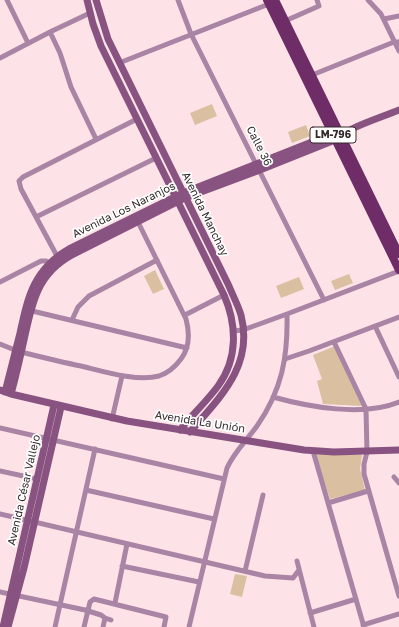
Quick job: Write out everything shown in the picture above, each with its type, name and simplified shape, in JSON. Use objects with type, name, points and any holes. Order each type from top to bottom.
[{"type":"main road","name":"LM-796","points":[[270,1],[285,21],[312,75],[336,136],[399,254]]},
{"type":"main road","name":"LM-796","points":[[270,1],[399,270]]},
{"type":"street","points":[[7,0],[28,43]]},
{"type":"street","name":"Avenida Manchay","points":[[87,0],[101,46],[224,295],[232,317],[233,346],[230,360],[222,379],[216,389],[180,430]]},
{"type":"street","name":"Avenida Manchay","points":[[96,0],[105,33],[240,314],[243,330],[241,353],[232,381],[190,432]]},
{"type":"street","name":"Calle 36","points":[[178,0],[191,34],[324,300]]},
{"type":"street","points":[[285,21],[319,6],[316,0]]},
{"type":"street","points":[[368,0],[378,10],[397,42],[399,51]]},
{"type":"street","points":[[119,63],[270,1]]},
{"type":"street","points":[[0,58],[90,13]]},
{"type":"street","points":[[384,20],[399,16]]},
{"type":"street","points":[[50,32],[60,54],[71,87],[96,139]]},
{"type":"street","points":[[312,75],[397,42]]},
{"type":"street","name":"Avenida Los Naranjos","points":[[6,392],[28,310],[29,295],[34,283],[50,262],[57,256],[176,199],[399,110]]},
{"type":"street","points":[[57,256],[21,189],[19,181],[137,118]]},
{"type":"street","points":[[36,217],[156,158]]},
{"type":"street","name":"Avenida Los Naranjos","points":[[28,310],[47,275],[72,254],[138,222],[176,199]]},
{"type":"street","points":[[0,344],[18,351],[122,376],[149,377],[161,375],[176,365],[187,348],[189,339],[185,315],[138,222]]},
{"type":"street","points":[[72,320],[78,307],[89,296],[157,260]]},
{"type":"street","points":[[0,282],[41,261],[50,262]]},
{"type":"street","points":[[233,332],[243,330],[287,314],[399,270]]},
{"type":"street","points":[[185,315],[224,295]]},
{"type":"street","points":[[28,310],[187,348]]},
{"type":"street","points":[[189,627],[224,479],[231,459],[261,419],[273,397],[280,378],[285,359],[287,342],[287,314]]},
{"type":"street","points":[[285,359],[399,317]]},
{"type":"street","points":[[375,326],[399,376]]},
{"type":"street","points":[[334,342],[366,409],[367,452],[363,471],[399,596]]},
{"type":"street","points":[[112,419],[122,376]]},
{"type":"street","name":"Avenida La Unión","points":[[6,392],[112,419],[313,451],[398,451]]},
{"type":"street","points":[[273,397],[307,406],[333,408],[366,409],[385,407],[399,402]]},
{"type":"street","name":"Avenida César Vallejo","points":[[8,627],[13,595],[58,406]]},
{"type":"street","points":[[0,428],[224,479]]},
{"type":"street","name":"Avenida César Vallejo","points":[[31,521],[37,479],[50,439]]},
{"type":"street","points":[[55,627],[95,449]]},
{"type":"street","points":[[313,451],[364,626],[399,614]]},
{"type":"street","points":[[0,471],[37,479]]},
{"type":"street","points":[[394,477],[399,483]]},
{"type":"street","points":[[86,490],[214,519]]},
{"type":"street","points":[[328,503],[368,491]]},
{"type":"street","points":[[245,571],[263,495]]},
{"type":"street","points":[[0,514],[265,576],[292,578],[299,570]]},
{"type":"street","points":[[115,603],[127,544]]},
{"type":"street","points":[[297,561],[314,627]]},
{"type":"street","points":[[122,566],[200,582]]},
{"type":"street","points":[[0,592],[87,611],[111,620]]},
{"type":"street","name":"Avenida César Vallejo","points":[[2,627],[13,595]]},
{"type":"street","points":[[84,627],[90,602],[94,599],[115,603],[166,617],[164,627]]},
{"type":"street","points":[[310,613],[356,599]]},
{"type":"street","points":[[103,627],[105,618]]},
{"type":"shaded area","points":[[212,104],[217,116],[195,125],[190,113]]},
{"type":"shaded area","points":[[306,125],[310,136],[292,143],[288,132]]},
{"type":"shaded area","points":[[155,270],[164,289],[153,294],[144,276]]},
{"type":"shaded area","points":[[349,274],[353,283],[335,290],[331,281]]},
{"type":"shaded area","points":[[299,277],[304,289],[281,298],[276,286]]},
{"type":"shaded area","points":[[335,346],[363,406],[323,404],[317,381],[322,379],[313,355]]},
{"type":"shaded area","points":[[317,453],[362,455],[360,469],[365,490],[330,499],[317,460]]},
{"type":"shaded area","points":[[235,574],[247,576],[242,597],[230,594]]}]
